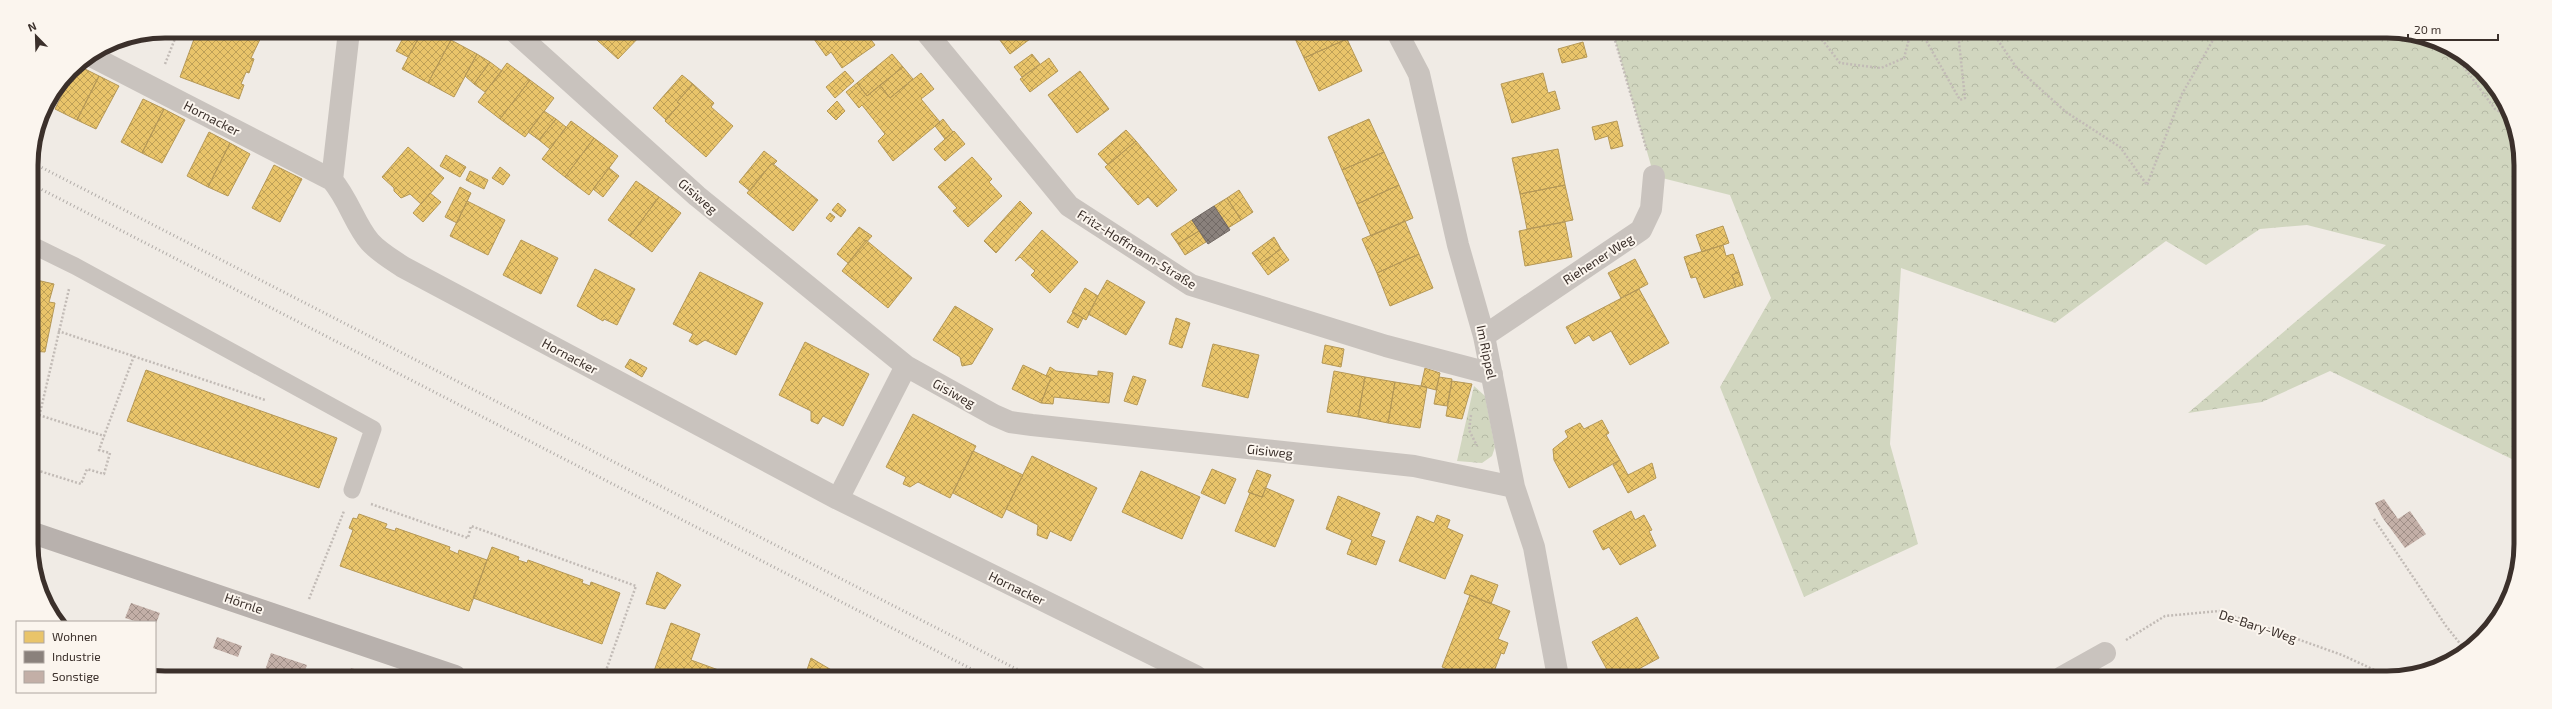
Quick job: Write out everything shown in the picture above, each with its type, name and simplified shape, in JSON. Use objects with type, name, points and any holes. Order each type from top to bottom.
[{"type":"main road","name":"Hörnle","points":[[38,534],[441,671]]},
{"type":"street","points":[[332,180],[348,38]]},
{"type":"street","name":"Gisiweg","points":[[522,38],[697,196],[906,366],[994,415],[1010,422],[1414,466],[1514,488]]},
{"type":"street","name":"Fritz-Hoffmann-Straße","points":[[931,38],[1069,206],[1191,285],[1386,346],[1492,374]]},
{"type":"street","name":"Im Rippel","points":[[1400,38],[1419,74],[1458,245],[1484,336],[1514,488],[1534,547],[1557,671]]},
{"type":"street","name":"Hornacker","points":[[95,58],[332,180],[344,194],[360,227],[370,241],[402,267],[838,500],[1186,671]]},
{"type":"street","name":"Riehener Weg","points":[[1484,336],[1641,230],[1651,209],[1654,176]]},
{"type":"street","points":[[838,500],[906,366]]},
{"type":"street","points":[[2073,671],[2105,653]]},
{"type":"lane","points":[[38,248],[75,266],[373,429],[350,494]]},
{"type":"path","points":[[156,90],[175,38]]},
{"type":"path","points":[[1614,38],[1654,176]]},
{"type":"path","points":[[1821,38],[1840,63],[1881,68],[1904,58],[1909,38]]},
{"type":"path","points":[[1925,38],[1960,100],[1965,98],[1959,38]]},
{"type":"path","points":[[1996,38],[2016,67],[2066,112],[2120,147],[2147,185],[2182,94],[2214,38]]},
{"type":"path","points":[[2459,61],[2495,109],[2503,114]]},
{"type":"path","points":[[38,420],[58,330],[75,266]]},
{"type":"path","points":[[58,330],[268,401]]},
{"type":"path","points":[[38,471],[81,484],[87,469],[104,474],[110,453],[99,450],[134,356]]},
{"type":"path","points":[[39,415],[104,436]]},
{"type":"path","points":[[300,622],[350,494],[468,538],[471,526],[636,586],[606,671]]},
{"type":"path","points":[[2374,519],[2446,626],[2462,646]]},
{"type":"path","name":"De-Bary-Weg","points":[[2105,653],[2165,616],[2219,611],[2342,655],[2377,671]]},
{"type":"green space","points":[[1614,38],[2387,38],[2412,40],[2428,45],[2451,55],[2464,64],[2483,81],[2493,94],[2501,109],[2512,140],[2514,156],[2514,460],[2330,371],[2262,402],[2188,413],[2386,245],[2307,225],[2260,229],[2206,265],[2166,241],[2055,323],[1901,268],[1890,444],[1918,544],[1804,597],[1720,387],[1771,298],[1730,195],[1654,176]]},
{"type":"green space","points":[[1474,386],[1485,396],[1495,447],[1492,456],[1482,463],[1457,461]]},
{"type":"building: Wohnen","points":[[194,38],[261,38],[251,58],[254,59],[249,73],[246,72],[241,84],[244,85],[239,99],[180,77]]},
{"type":"building: Wohnen","points":[[403,38],[419,38],[408,57],[396,51]]},
{"type":"building: Wohnen","points":[[418,38],[447,38],[451,40],[428,83],[402,69]]},
{"type":"building: Wohnen","points":[[595,38],[638,38],[618,59]]},
{"type":"building: Wohnen","points":[[813,38],[870,38],[875,45],[842,68],[831,52],[826,56]]},
{"type":"building: Wohnen","points":[[998,38],[1031,38],[1010,54]]},
{"type":"building: Wohnen","points":[[1295,38],[1347,38],[1347,39],[1304,58]]},
{"type":"building: Wohnen","points":[[1347,39],[1362,71],[1319,91],[1304,58]]},
{"type":"building: Wohnen","points":[[451,40],[477,54],[454,97],[428,83]]},
{"type":"building: Wohnen","points":[[1583,42],[1587,57],[1562,63],[1558,49]]},
{"type":"building: Wohnen","points":[[477,54],[490,62],[474,84],[465,76]]},
{"type":"building: Wohnen","points":[[892,54],[903,67],[867,96],[857,83]]},
{"type":"building: Wohnen","points":[[1032,54],[1040,64],[1022,77],[1014,67]]},
{"type":"building: Wohnen","points":[[1049,58],[1058,71],[1030,92],[1020,79]]},
{"type":"building: Wohnen","points":[[490,62],[502,71],[485,92],[474,84]]},
{"type":"building: Wohnen","points":[[507,63],[530,80],[500,119],[478,102]]},
{"type":"building: Wohnen","points":[[903,67],[913,79],[890,98],[880,85]]},
{"type":"building: Wohnen","points":[[83,68],[99,76],[77,120],[55,109],[68,84]]},
{"type":"building: Wohnen","points":[[845,71],[854,81],[835,98],[826,87]]},
{"type":"building: Wohnen","points":[[1080,71],[1109,109],[1077,133],[1048,95]]},
{"type":"building: Wohnen","points":[[921,73],[934,89],[921,99],[940,122],[893,161],[878,141],[885,134],[862,105],[859,108],[846,92],[857,83],[867,96],[880,85],[890,98]]},
{"type":"building: Wohnen","points":[[1543,73],[1548,93],[1555,91],[1560,109],[1512,123],[1501,84]]},
{"type":"building: Wohnen","points":[[682,75],[693,84],[677,102],[680,104],[666,120],[653,108]]},
{"type":"building: Wohnen","points":[[99,76],[119,86],[96,129],[77,120]]},
{"type":"building: Wohnen","points":[[530,80],[554,98],[525,137],[500,119]]},
{"type":"building: Wohnen","points":[[693,84],[714,103],[711,107],[733,126],[706,157],[665,121],[680,104],[677,102]]},
{"type":"building: Wohnen","points":[[143,99],[164,109],[142,153],[121,142]]},
{"type":"building: Wohnen","points":[[837,101],[845,111],[836,120],[827,111]]},
{"type":"building: Wohnen","points":[[164,109],[185,120],[162,163],[142,153]]},
{"type":"building: Wohnen","points":[[544,111],[556,119],[539,140],[528,132]]},
{"type":"building: Wohnen","points":[[556,119],[566,127],[550,149],[539,140]]},
{"type":"building: Wohnen","points":[[943,119],[953,132],[945,139],[935,126]]},
{"type":"building: Wohnen","points":[[1369,119],[1384,152],[1342,170],[1328,137]]},
{"type":"building: Wohnen","points":[[571,121],[594,138],[565,177],[542,159]]},
{"type":"building: Wohnen","points":[[1617,121],[1623,146],[1611,149],[1608,136],[1595,140],[1592,127]]},
{"type":"building: Wohnen","points":[[1126,130],[1136,141],[1108,165],[1098,154]]},
{"type":"building: Wohnen","points":[[954,131],[965,144],[945,161],[934,149]]},
{"type":"building: Wohnen","points":[[209,132],[230,143],[208,187],[187,176]]},
{"type":"building: Wohnen","points":[[594,138],[618,156],[589,195],[565,177]]},
{"type":"building: Wohnen","points":[[1136,141],[1177,190],[1157,207],[1148,197],[1138,205],[1105,167]]},
{"type":"building: Wohnen","points":[[230,143],[250,154],[228,196],[208,187]]},
{"type":"building: Wohnen","points":[[408,147],[444,178],[421,204],[410,194],[401,198],[394,191],[394,188],[382,177]]},
{"type":"building: Wohnen","points":[[1558,149],[1565,185],[1520,194],[1512,158]]},
{"type":"building: Wohnen","points":[[764,151],[777,161],[774,164],[772,163],[750,191],[739,182]]},
{"type":"building: Wohnen","points":[[1384,152],[1399,185],[1357,204],[1342,170]]},
{"type":"building: Wohnen","points":[[446,155],[466,167],[460,177],[440,166]]},
{"type":"building: Wohnen","points":[[972,157],[992,179],[989,182],[1002,196],[968,227],[953,211],[957,208],[938,187]]},
{"type":"building: Wohnen","points":[[772,163],[818,200],[793,231],[747,193]]},
{"type":"building: Wohnen","points":[[274,165],[302,179],[280,222],[252,208]]},
{"type":"building: Wohnen","points":[[500,167],[510,175],[503,185],[492,178]]},
{"type":"building: Wohnen","points":[[609,168],[619,176],[603,197],[593,189]]},
{"type":"building: Wohnen","points":[[470,171],[488,180],[484,189],[466,180]]},
{"type":"building: Wohnen","points":[[636,181],[659,197],[630,236],[608,220]]},
{"type":"building: Wohnen","points":[[1399,185],[1413,218],[1371,236],[1357,204]]},
{"type":"building: Wohnen","points":[[1565,185],[1573,220],[1527,229],[1520,194]]},
{"type":"building: Wohnen","points":[[460,187],[471,193],[457,223],[445,217]]},
{"type":"building: Wohnen","points":[[1239,190],[1253,212],[1241,220],[1227,198]]},
{"type":"building: Wohnen","points":[[430,193],[441,202],[423,222],[413,213]]},
{"type":"building: Wohnen","points":[[659,197],[681,213],[652,252],[630,236]]},
{"type":"building: Wohnen","points":[[1227,198],[1241,220],[1228,228],[1214,206]]},
{"type":"building: Wohnen","points":[[467,201],[505,220],[488,255],[450,236]]},
{"type":"building: Wohnen","points":[[1020,201],[1032,213],[996,253],[984,241]]},
{"type":"building: Wohnen","points":[[838,203],[846,210],[841,217],[832,210]]},
{"type":"building: Wohnen","points":[[830,213],[835,217],[831,222],[826,218]]},
{"type":"building: Wohnen","points":[[1192,220],[1199,231],[1178,244],[1171,234]]},
{"type":"building: Wohnen","points":[[1405,221],[1419,254],[1377,273],[1362,239]]},
{"type":"building: Wohnen","points":[[1565,222],[1572,257],[1525,266],[1519,231]]},
{"type":"building: Wohnen","points":[[1723,226],[1729,243],[1702,252],[1696,235]]},
{"type":"building: Wohnen","points":[[859,227],[872,236],[848,263],[837,254]]},
{"type":"building: Wohnen","points":[[1042,230],[1078,262],[1050,293],[1031,275],[1035,271],[1020,257],[1015,261]]},
{"type":"building: Wohnen","points":[[1199,231],[1206,242],[1185,255],[1178,244]]},
{"type":"building: Wohnen","points":[[1274,237],[1281,249],[1260,264],[1252,253]]},
{"type":"building: Wohnen","points":[[521,240],[558,258],[541,294],[503,275]]},
{"type":"building: Wohnen","points":[[866,240],[912,278],[888,308],[842,271]]},
{"type":"building: Wohnen","points":[[1723,245],[1726,256],[1733,254],[1739,272],[1732,275],[1736,287],[1704,298],[1696,277],[1691,278],[1684,257]]},
{"type":"building: Wohnen","points":[[1281,249],[1289,260],[1268,275],[1260,264]]},
{"type":"building: Wohnen","points":[[1419,254],[1433,288],[1390,306],[1377,273]]},
{"type":"building: Wohnen","points":[[1635,259],[1648,284],[1621,298],[1608,273]]},
{"type":"building: Wohnen","points":[[595,269],[635,289],[617,325],[604,319],[603,321],[577,306]]},
{"type":"building: Wohnen","points":[[700,272],[763,303],[736,355],[705,340],[697,345],[689,341],[693,334],[673,324]]},
{"type":"building: Wohnen","points":[[1739,272],[1743,285],[1736,287],[1732,275]]},
{"type":"building: Wohnen","points":[[38,280],[54,284],[49,302],[55,303],[45,352],[38,351]]},
{"type":"building: Wohnen","points":[[1107,280],[1145,302],[1126,335],[1088,314]]},
{"type":"building: Wohnen","points":[[1085,288],[1098,296],[1086,320],[1072,312]]},
{"type":"building: Wohnen","points":[[1639,289],[1669,343],[1630,365],[1611,331],[1593,341],[1589,335],[1575,344],[1566,327]]},
{"type":"building: Wohnen","points":[[955,306],[993,329],[972,364],[962,366],[960,357],[933,340]]},
{"type":"building: Wohnen","points":[[1073,312],[1083,318],[1078,328],[1067,322]]},
{"type":"building: Wohnen","points":[[1176,318],[1190,323],[1182,348],[1169,344]]},
{"type":"building: Wohnen","points":[[805,342],[869,374],[843,426],[823,416],[818,424],[811,421],[811,411],[779,395]]},
{"type":"building: Wohnen","points":[[1213,344],[1259,355],[1248,398],[1202,386]]},
{"type":"building: Wohnen","points":[[1325,345],[1344,349],[1341,367],[1322,363]]},
{"type":"building: Wohnen","points":[[630,359],[647,368],[642,377],[625,367]]},
{"type":"building: Wohnen","points":[[1023,365],[1051,378],[1041,403],[1012,389]]},
{"type":"building: Wohnen","points":[[1050,367],[1056,371],[1098,376],[1098,371],[1113,373],[1109,403],[1054,397],[1053,404],[1041,403],[1051,378],[1046,376]]},
{"type":"building: Wohnen","points":[[1425,368],[1440,373],[1436,390],[1421,386]]},
{"type":"building: Wohnen","points":[[146,370],[337,438],[319,488],[127,421]]},
{"type":"building: Wohnen","points":[[1334,371],[1365,377],[1358,417],[1327,412]]},
{"type":"building: Wohnen","points":[[1133,376],[1146,380],[1137,405],[1124,401]]},
{"type":"building: Wohnen","points":[[1365,377],[1395,382],[1388,423],[1358,417]]},
{"type":"building: Wohnen","points":[[1439,377],[1452,379],[1447,406],[1434,404]]},
{"type":"building: Wohnen","points":[[1452,381],[1472,384],[1462,419],[1446,416]]},
{"type":"building: Wohnen","points":[[1395,382],[1427,387],[1420,428],[1388,423]]},
{"type":"building: Wohnen","points":[[913,414],[976,446],[950,498],[918,482],[910,487],[903,484],[906,477],[886,467]]},
{"type":"building: Wohnen","points":[[1602,420],[1609,433],[1606,435],[1620,460],[1569,488],[1554,460],[1553,449],[1568,437],[1565,431],[1580,423],[1584,429]]},
{"type":"building: Wohnen","points":[[973,451],[1023,475],[1002,518],[953,493]]},
{"type":"building: Wohnen","points":[[1032,456],[1097,488],[1071,541],[1050,531],[1047,539],[1037,535],[1038,525],[1006,509]]},
{"type":"building: Wohnen","points":[[1620,460],[1628,475],[1652,463],[1656,478],[1628,493],[1613,465]]},
{"type":"building: Wohnen","points":[[1212,469],[1236,479],[1225,504],[1201,493]]},
{"type":"building: Wohnen","points":[[1257,470],[1271,475],[1262,497],[1248,492]]},
{"type":"building: Wohnen","points":[[1141,471],[1200,497],[1182,539],[1122,512]]},
{"type":"building: Wohnen","points":[[1266,488],[1294,500],[1275,547],[1235,531],[1250,493],[1262,497]]},
{"type":"building: Wohnen","points":[[1338,496],[1380,513],[1371,536],[1385,541],[1376,565],[1347,554],[1352,540],[1326,529]]},
{"type":"building: Wohnen","points":[[1631,511],[1635,520],[1644,515],[1652,530],[1649,531],[1656,546],[1620,565],[1609,547],[1603,550],[1593,531]]},
{"type":"building: Wohnen","points":[[359,514],[387,524],[385,528],[395,531],[396,528],[450,547],[449,550],[458,554],[459,550],[487,560],[469,611],[340,566],[353,530],[349,528],[353,518],[357,519]]},
{"type":"building: Wohnen","points":[[1437,515],[1450,520],[1447,528],[1463,535],[1445,579],[1399,561],[1417,516],[1434,523]]},
{"type":"building: Wohnen","points":[[492,547],[519,557],[518,560],[527,563],[528,560],[583,580],[582,583],[590,586],[591,582],[620,593],[602,644],[473,598]]},
{"type":"building: Wohnen","points":[[657,572],[681,585],[665,609],[646,604]]},
{"type":"building: Wohnen","points":[[1471,575],[1498,585],[1491,604],[1464,593]]},
{"type":"building: Wohnen","points":[[1470,595],[1510,611],[1498,639],[1508,643],[1504,654],[1501,653],[1494,671],[1452,671],[1442,667]]},
{"type":"building: Wohnen","points":[[1637,617],[1659,658],[1635,671],[1608,671],[1592,642]]},
{"type":"building: Wohnen","points":[[671,623],[700,634],[691,660],[721,671],[654,671]]},
{"type":"building: Wohnen","points":[[811,658],[833,671],[807,671]]},
{"type":"building: Industrie","points":[[1214,206],[1230,230],[1208,244],[1192,220]]},
{"type":"building: Sonstige","points":[[2384,499],[2398,519],[2410,511],[2426,534],[2405,548],[2382,517],[2375,503]]},
{"type":"building: Sonstige","points":[[131,603],[160,613],[156,623],[156,621],[135,621],[125,618]]},
{"type":"building: Sonstige","points":[[217,637],[242,646],[238,657],[213,648]]},
{"type":"building: Sonstige","points":[[271,653],[307,665],[305,671],[265,671]]},
{"type":"building: Sonstige","points":[[351,668],[361,671],[350,671]]},
{"type":"railway","points":[[38,166],[1020,671]]},
{"type":"railway","points":[[38,188],[975,671]]}]
